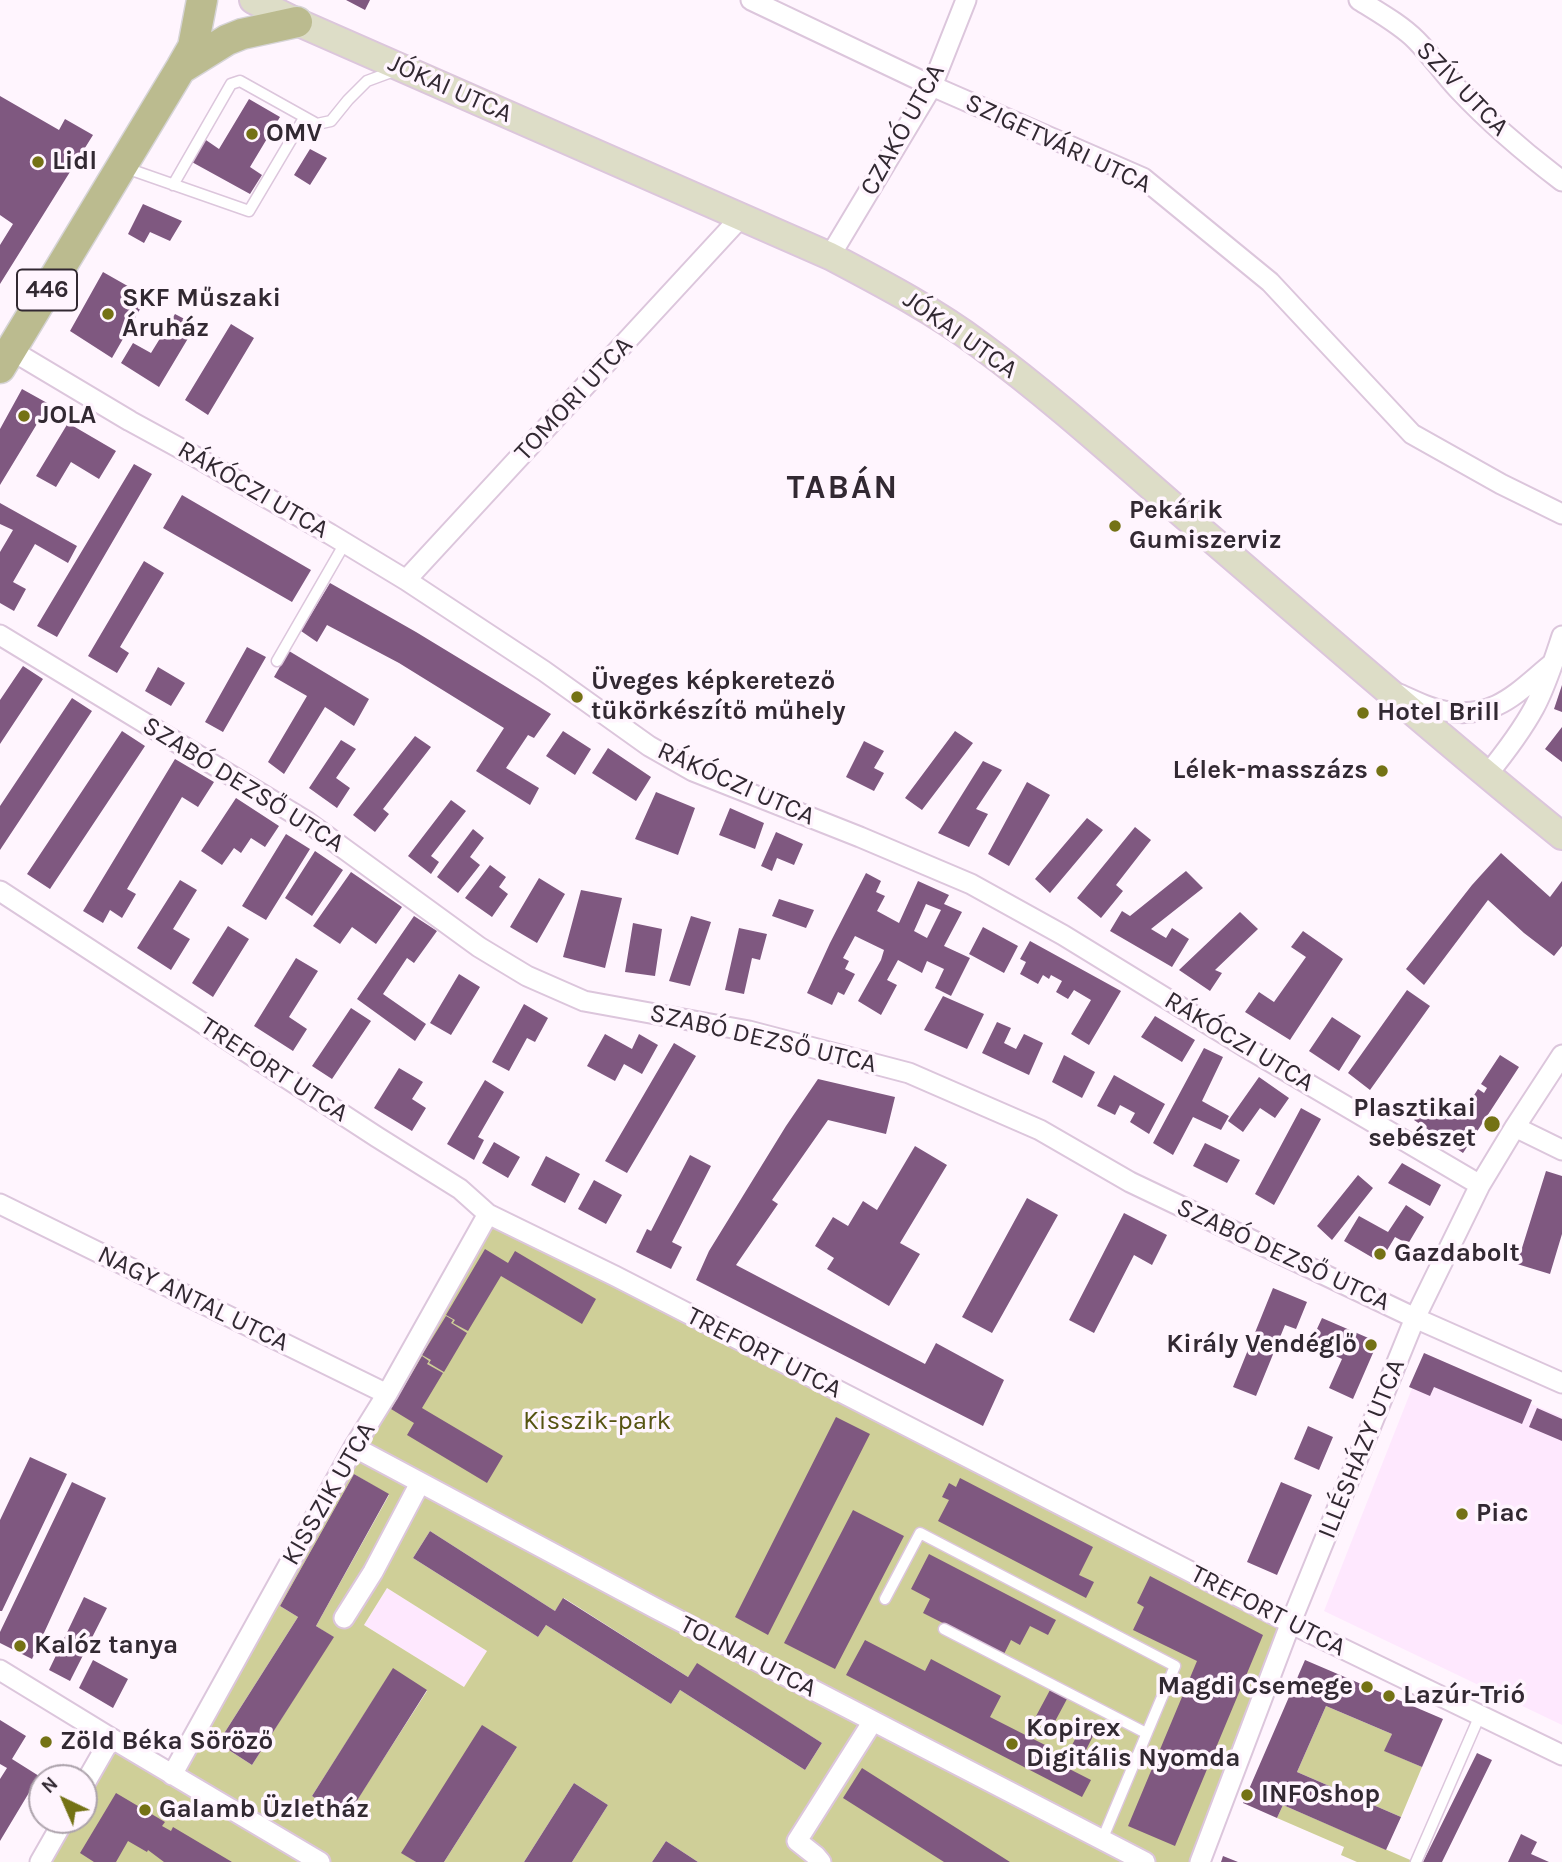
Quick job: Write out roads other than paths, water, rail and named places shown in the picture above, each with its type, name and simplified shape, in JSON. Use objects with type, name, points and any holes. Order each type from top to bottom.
[{"type":"main road","name":"446","points":[[6,359],[193,47],[202,0]]},
{"type":"main road","name":"JÓKAI UTCA","points":[[253,0],[830,256],[934,314],[979,344],[1076,423],[1562,836]]},
{"type":"main road","points":[[181,68],[242,34],[298,22]]},
{"type":"street","name":"SZIGETVÁRI UTCA","points":[[751,0],[932,86],[1143,177],[1270,282],[1412,434],[1501,484],[1562,514]]},
{"type":"street","name":"CZAKÓ UTCA","points":[[830,256],[932,86],[966,0]]},
{"type":"street","name":"SZÍV UTCA","points":[[1359,0],[1415,38],[1455,87],[1499,130],[1562,181]]},
{"type":"street","name":"TOMORI UTCA","points":[[406,580],[741,218]]},
{"type":"street","name":"RÁKÓCZI UTCA","points":[[6,359],[130,421],[345,543],[544,671],[649,746],[693,771],[971,884],[1063,935],[1247,1048],[1480,1185]]},
{"type":"street","name":"SZABÓ DEZSŐ UTCA","points":[[0,635],[306,821],[479,947],[527,976],[584,1001],[749,1031],[909,1073],[1040,1130],[1130,1182],[1415,1318],[1562,1382]]},
{"type":"street","points":[[1487,775],[1511,746],[1535,706],[1562,636]]},
{"type":"street","points":[[1387,690],[1443,711],[1472,713],[1500,705],[1553,663]]},
{"type":"street","name":"TREFORT UTCA","points":[[0,891],[377,1138],[460,1189],[488,1214],[615,1276],[1291,1622],[1562,1755]]},
{"type":"street","name":"ILLÉSHÁZY UTCA","points":[[1200,1862],[1291,1622],[1415,1318],[1480,1185],[1562,1055]]},
{"type":"street","points":[[1515,1127],[1562,1150]]},
{"type":"street","name":"NAGY ANTAL UTCA","points":[[0,1204],[387,1394]]},
{"type":"street","name":"KISSZIK UTCA","points":[[172,1775],[354,1447],[387,1394],[488,1214]]},
{"type":"street","name":"TOLNAI UTCA","points":[[354,1447],[654,1608],[1145,1862]]},
{"type":"street","points":[[344,1618],[373,1572],[420,1483]]},
{"type":"street","points":[[0,1670],[320,1862]]},
{"type":"street","points":[[821,1862],[797,1841],[873,1721]]},
{"type":"street","points":[[96,1764],[111,1738]]},
{"type":"street","points":[[40,1862],[56,1834]]},
{"type":"lane","points":[[173,185],[231,84],[240,81],[317,124],[331,121],[367,81],[402,68]]},
{"type":"lane","points":[[122,166],[249,211],[304,118]]},
{"type":"lane","points":[[277,661],[345,543]]},
{"type":"lane","points":[[886,1599],[920,1533],[1175,1666],[1102,1840]]},
{"type":"lane","points":[[944,1629],[1146,1733]]},
{"type":"lane","points":[[1416,1862],[1480,1715]]},
{"type":"place","name":"OMV","points":[[252,134]]},
{"type":"place","name":"Lidl","points":[[38,162]]},
{"type":"place","name":"SKF Műszaki Áruház","points":[[108,314]]},
{"type":"place","name":"JOLA","points":[[24,416]]},
{"type":"place","name":"Pekárik Gumiszerviz","points":[[1115,526]]},
{"type":"place","name":"Üveges képkeretező tükörkészítő műhely","points":[[577,697]]},
{"type":"place","name":"Hotel Brill","points":[[1363,713]]},
{"type":"place","name":"Lélek-masszázs","points":[[1382,771]]},
{"type":"place","name":"Plasztikai sebészet","points":[[1492,1124]]},
{"type":"place","name":"Gazdabolt","points":[[1380,1254]]},
{"type":"place","name":"Király Vendéglő","points":[[1371,1345]]},
{"type":"place","name":"Piac","points":[[1462,1514]]},
{"type":"place","name":"Kalóz tanya","points":[[20,1646]]},
{"type":"place","name":"Magdi Csemege","points":[[1367,1687]]},
{"type":"place","name":"Lazúr-Trió","points":[[1389,1696]]},
{"type":"place","name":"Zöld Béka Söröző","points":[[46,1742]]},
{"type":"place","name":"Kopirex Digitális Nyomda","points":[[1012,1744]]},
{"type":"place","name":"INFOshop","points":[[1247,1795]]},
{"type":"place","name":"Galamb Üzletház","points":[[145,1810]]},
{"type":"district","name":"TABÁN","points":[[843,489]]},
{"type":"park label","name":"Kisszik-park","points":[[597,1422]]}]
